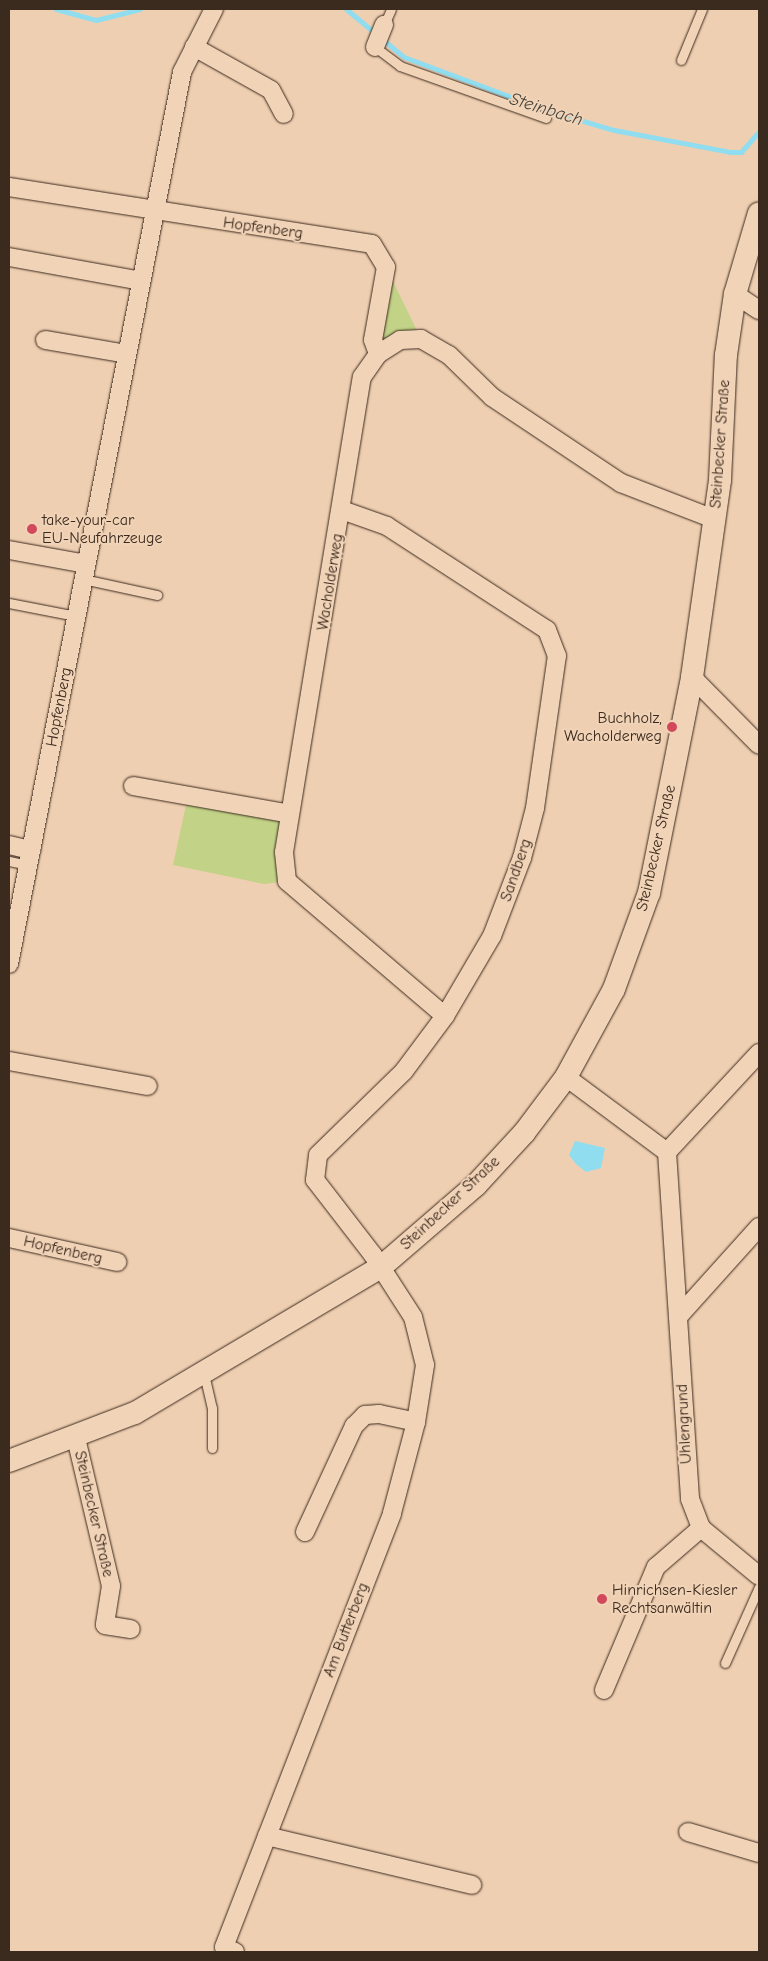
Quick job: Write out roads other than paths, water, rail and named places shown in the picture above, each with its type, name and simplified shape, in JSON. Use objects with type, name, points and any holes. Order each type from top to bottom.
[{"type":"street","name":"Hopfenberg","points":[[9,964],[182,72],[214,9]]},
{"type":"street","points":[[374,47],[384,26]]},
{"type":"street","points":[[194,46],[271,90],[284,114]]},
{"type":"street","name":"Hopfenberg","points":[[9,187],[154,212],[372,244],[386,266],[373,340],[378,354]]},
{"type":"street","name":"Steinbecker Straße","points":[[9,1461],[76,1438],[135,1413],[204,1374],[381,1266],[476,1185],[524,1133],[566,1077],[614,989],[649,893],[692,677],[714,519],[735,294],[759,213]]},
{"type":"street","points":[[9,257],[141,281]]},
{"type":"street","points":[[735,294],[759,310]]},
{"type":"street","name":"Wacholderweg","points":[[446,1016],[286,882],[284,852],[342,510],[362,377],[378,354],[400,340],[422,339],[449,355],[492,396],[621,483],[714,519]]},
{"type":"street","points":[[45,340],[127,354]]},
{"type":"street","name":"Sandberg","points":[[342,510],[388,526],[547,630],[558,656],[535,808],[522,858],[492,936],[446,1016],[404,1071],[318,1155],[315,1180],[381,1266]]},
{"type":"street","points":[[9,550],[85,571]]},
{"type":"street","points":[[692,677],[759,745]]},
{"type":"street","points":[[133,786],[290,814]]},
{"type":"street","points":[[9,845],[30,857]]},
{"type":"street","points":[[566,1077],[667,1152],[759,1053]]},
{"type":"street","points":[[9,1061],[148,1086]]},
{"type":"street","name":"Uhlengrund","points":[[667,1152],[690,1499],[701,1528],[759,1576]]},
{"type":"street","points":[[678,1317],[759,1228]]},
{"type":"street","name":"Hopfenberg","points":[[9,1238],[117,1262]]},
{"type":"street","name":"Am Butterberg","points":[[236,1952],[224,1948],[392,1513],[416,1422],[425,1365],[413,1316],[381,1266]]},
{"type":"street","points":[[305,1532],[354,1426],[365,1415],[379,1414],[416,1422]]},
{"type":"street","name":"Steinbecker Straße","points":[[76,1438],[111,1586],[105,1624],[131,1629]]},
{"type":"street","points":[[604,1690],[656,1568],[701,1528]]},
{"type":"street","points":[[688,1832],[759,1853]]},
{"type":"street","points":[[267,1836],[472,1885]]},
{"type":"lane","points":[[384,26],[392,9]]},
{"type":"lane","points":[[681,60],[702,9]]},
{"type":"lane","points":[[374,47],[400,66],[546,118]]},
{"type":"lane","points":[[85,571],[157,596]]},
{"type":"lane","points":[[9,603],[76,616]]},
{"type":"lane","points":[[9,861],[30,857]]},
{"type":"lane","points":[[204,1374],[212,1408],[212,1448]]},
{"type":"lane","points":[[725,1663],[759,1587]]},
{"type":"water","points":[[575,1141],[605,1148],[601,1168],[586,1172],[576,1164],[569,1155]]},
{"type":"waterway","name":"Steinbach","points":[[56,9],[96,20],[140,9]]},
{"type":"waterway","name":"Steinbach","points":[[346,9],[404,57],[546,110],[614,130],[730,152],[741,152],[759,131]]},
{"type":"place","name":"take-your-car EU-Neufahrzeuge","points":[[32,529]]},
{"type":"place","name":"Buchholz, Wacholderweg","points":[[672,727]]},
{"type":"place","name":"Hinrichsen-Kiesler Rechtsanwältin","points":[[602,1599]]}]
